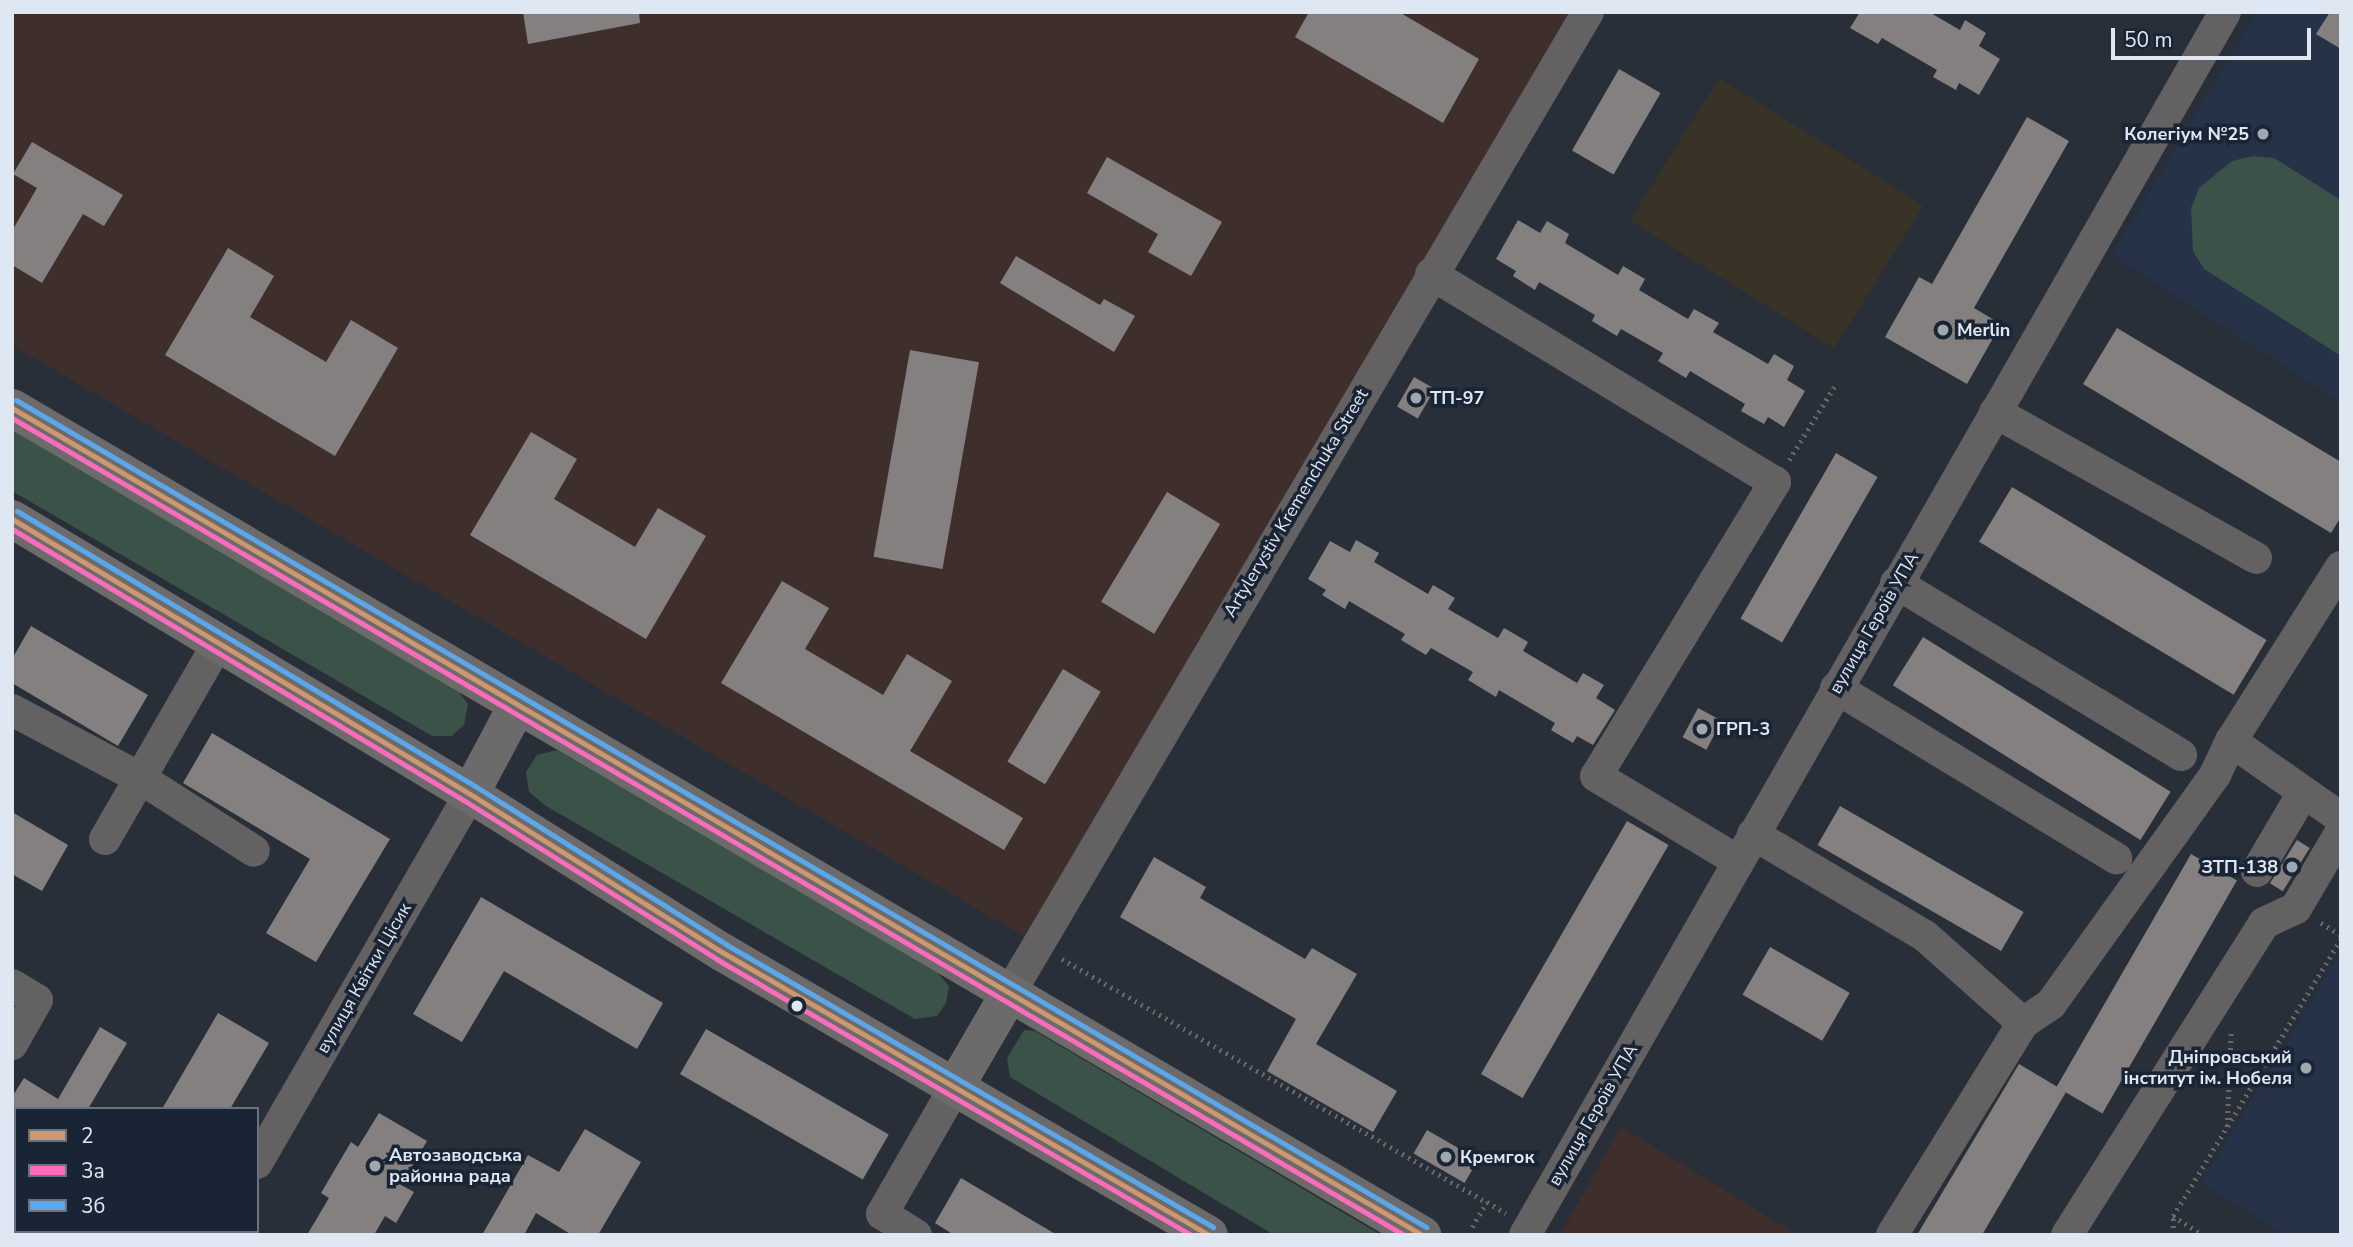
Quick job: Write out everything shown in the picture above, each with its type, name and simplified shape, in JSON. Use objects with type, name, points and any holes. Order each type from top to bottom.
[{"type":"highway","points":[[12,408],[1008,996],[1422,1235]]},
{"type":"highway","points":[[12,519],[470,794],[722,952],[1197,1232]]},
{"type":"highway","points":[[470,794],[517,706]]},
{"type":"highway","points":[[955,1087],[1008,996]]},
{"type":"street","name":"Artylerystiv Kremenchuka Street","points":[[1008,996],[1036,944],[1588,12]]},
{"type":"street","name":"вулиця Героїв УПА","points":[[1525,1235],[2225,12]]},
{"type":"street","points":[[1432,274],[1775,482],[1596,776],[1738,862]]},
{"type":"street","points":[[1995,412],[2256,558]]},
{"type":"street","points":[[1892,1235],[2024,1023],[2052,1004],[2128,901],[2215,775],[2231,741],[2341,567]]},
{"type":"street","points":[[1896,583],[2181,755]]},
{"type":"street","points":[[105,839],[218,643]]},
{"type":"street","points":[[1836,688],[2116,858]]},
{"type":"street","points":[[12,710],[140,778],[254,851]]},
{"type":"street","points":[[2231,741],[2341,818]]},
{"type":"street","points":[[2257,871],[2303,793]]},
{"type":"street","name":"вулиця Квітки Цісик","points":[[259,1160],[470,794]]},
{"type":"street","points":[[2067,1235],[2264,923],[2296,908],[2341,832]]},
{"type":"street","points":[[1753,834],[1924,936],[2024,1023]]},
{"type":"street","points":[[12,985],[37,1000],[12,1044]]},
{"type":"street","points":[[916,1235],[881,1214],[955,1087]]},
{"type":"path","points":[[1775,482],[1836,384]]},
{"type":"path","points":[[2173,1235],[2173,1216],[2341,939]]},
{"type":"path","points":[[1036,944],[1487,1202]]},
{"type":"path","points":[[2227,1128],[2232,1024]]},
{"type":"path","points":[[2173,1216],[2204,1235]]},
{"type":"shaded area","points":[[12,12],[1592,12],[1027,938],[12,345]]},
{"type":"shaded area","name":"Колегіум №25","points":[[2257,12],[2341,12],[2341,403],[2112,255]]},
{"type":"shaded area","points":[[1719,78],[1923,206],[1834,348],[1630,220]]},
{"type":"shaded area","name":"Дніпровський інститут ім. Нобеля","points":[[2341,952],[2341,1235],[2287,1235],[2201,1184]]},
{"type":"shaded area","points":[[1621,1127],[1798,1235],[1560,1235]]},
{"type":"green space","points":[[2253,156],[2274,158],[2341,200],[2341,356],[2204,269],[2193,251],[2191,208],[2199,188],[2232,161]]},
{"type":"green space","points":[[12,428],[458,691],[468,704],[464,725],[452,736],[432,736],[12,491]]},
{"type":"green space","points":[[557,750],[935,970],[949,986],[946,1003],[937,1016],[915,1019],[546,806],[529,792],[526,772],[537,755]]},
{"type":"green space","points":[[1024,1030],[1035,1031],[1381,1235],[1274,1235],[1010,1077],[1007,1058]]},
{"type":"building","points":[[523,12],[639,12],[640,23],[528,44]]},
{"type":"building","points":[[1309,12],[1399,12],[1479,59],[1443,123],[1295,37]]},
{"type":"building","points":[[1860,12],[1929,12],[1960,30],[1965,20],[1986,33],[1979,46],[2000,59],[1979,95],[1959,83],[1956,90],[1933,77],[1937,70],[1882,38],[1878,44],[1850,28]]},
{"type":"building","points":[[2330,12],[2341,12],[2341,49],[2316,34]]},
{"type":"building","points":[[1619,69],[1661,93],[1614,174],[1572,150]]},
{"type":"building","points":[[2027,117],[2069,141],[1974,308],[2001,324],[1967,384],[1885,337],[1919,277],[1932,284]]},
{"type":"building","points":[[32,142],[123,195],[104,226],[83,214],[42,283],[12,265],[12,231],[37,188],[13,174]]},
{"type":"building","points":[[1107,157],[1222,222],[1191,276],[1148,252],[1158,234],[1087,193]]},
{"type":"building","points":[[1518,220],[1540,233],[1547,221],[1569,234],[1565,243],[1618,275],[1623,266],[1645,279],[1639,290],[1688,319],[1694,309],[1719,323],[1713,332],[1768,364],[1774,354],[1794,366],[1787,380],[1805,391],[1784,427],[1768,417],[1764,424],[1741,411],[1745,404],[1690,371],[1686,378],[1658,361],[1663,353],[1621,329],[1617,336],[1592,321],[1595,315],[1539,282],[1535,290],[1513,276],[1516,271],[1496,259]]},
{"type":"building","points":[[228,248],[274,276],[250,317],[326,362],[351,320],[398,348],[335,456],[165,355]]},
{"type":"building","points":[[1016,256],[1100,305],[1104,299],[1135,316],[1114,352],[1000,283]]},
{"type":"building","points":[[2117,328],[2341,462],[2341,517],[2331,533],[2083,384]]},
{"type":"building","points":[[910,350],[979,362],[942,569],[874,557]]},
{"type":"building","name":"ТП-97","points":[[1414,377],[1435,389],[1418,418],[1397,406]]},
{"type":"building","points":[[531,432],[577,459],[554,499],[635,547],[658,508],[706,536],[646,639],[470,535]]},
{"type":"building","points":[[1836,453],[1878,477],[1782,642],[1740,618]]},
{"type":"building","points":[[2012,487],[2267,640],[2234,695],[1979,542]]},
{"type":"building","points":[[1167,492],[1220,524],[1154,634],[1101,602]]},
{"type":"building","points":[[1356,540],[1379,553],[1374,562],[1428,594],[1433,585],[1455,598],[1448,609],[1498,638],[1504,628],[1528,642],[1523,651],[1577,683],[1583,673],[1604,685],[1596,698],[1615,710],[1593,745],[1577,736],[1573,743],[1551,730],[1555,723],[1499,690],[1496,697],[1468,680],[1473,672],[1431,648],[1426,655],[1401,640],[1405,634],[1349,601],[1345,609],[1322,595],[1326,590],[1308,579],[1330,541],[1350,552]]},
{"type":"building","points":[[782,581],[829,608],[805,649],[883,695],[907,654],[952,681],[910,751],[1023,818],[1004,850],[721,683]]},
{"type":"building","points":[[31,626],[148,695],[118,746],[12,683],[12,659]]},
{"type":"building","points":[[1923,637],[2171,792],[2140,840],[1893,685]]},
{"type":"building","points":[[1063,669],[1101,692],[1045,784],[1007,762]]},
{"type":"building","name":"ГРП-3","points":[[1698,708],[1722,721],[1706,750],[1683,737]]},
{"type":"building","points":[[212,733],[390,839],[316,962],[266,933],[310,859],[183,783]]},
{"type":"building","points":[[1840,806],[2024,912],[2001,951],[1818,845]]},
{"type":"building","points":[[12,812],[68,845],[42,891],[12,874]]},
{"type":"building","points":[[1627,821],[1669,845],[1523,1098],[1481,1074]]},
{"type":"building","points":[[2297,840],[2310,848],[2283,891],[2270,883]]},
{"type":"building","points":[[2191,854],[2237,881],[2102,1113],[2056,1087]]},
{"type":"building","points":[[1154,857],[1206,887],[1200,898],[1305,959],[1312,948],[1357,974],[1316,1044],[1397,1091],[1373,1132],[1267,1071],[1296,1019],[1120,917]]},
{"type":"building","points":[[481,897],[663,1003],[637,1049],[504,971],[462,1042],[413,1014]]},
{"type":"building","points":[[1770,947],[1850,993],[1822,1041],[1742,995]]},
{"type":"building","points":[[218,1013],[269,1043],[231,1107],[163,1107]]},
{"type":"building","points":[[100,1027],[127,1043],[89,1107],[12,1109],[12,1097],[24,1078],[58,1099]]},
{"type":"building","points":[[706,1029],[889,1134],[863,1180],[680,1074]]},
{"type":"building","points":[[2019,1064],[2066,1092],[1982,1235],[1917,1235]]},
{"type":"building","name":"Автозаводська районна рада","points":[[379,1113],[427,1141],[401,1185],[414,1192],[396,1223],[385,1216],[374,1235],[307,1235],[329,1198],[321,1193],[351,1142],[358,1147]]},
{"type":"building","points":[[585,1129],[641,1162],[598,1235],[572,1235],[536,1213],[524,1235],[482,1235],[528,1155],[559,1172]]},
{"type":"building","name":"Кремгок","points":[[1427,1130],[1478,1160],[1465,1183],[1414,1153]]},
{"type":"building","points":[[961,1178],[1057,1235],[954,1235],[935,1223]]},
{"type":"transit line","name":"3б","points":[[16,400],[1426,1227]]},
{"type":"transit line","name":"2","points":[[12,408],[1422,1235]]},
{"type":"transit line","name":"3а","points":[[12,418],[1404,1235]]},
{"type":"transit line","name":"3б","points":[[17,511],[475,786],[727,945],[1213,1227]]},
{"type":"transit line","name":"2","points":[[12,519],[470,794],[722,952],[1209,1235]]},
{"type":"transit line","name":"3а","points":[[12,529],[465,801],[718,960],[1191,1235]]},
{"type":"place","name":"Колегіум №25","points":[[2263,134]]},
{"type":"place","name":"Merlin","points":[[1943,330]]},
{"type":"place","name":"ТП-97","points":[[1416,398]]},
{"type":"place","name":"ГРП-3","points":[[1702,729]]},
{"type":"place","name":"ЗТП-138","points":[[2292,867]]},
{"type":"place","name":"Дніпровський інститут ім. Нобеля","points":[[2306,1068]]},
{"type":"place","name":"Кремгок","points":[[1446,1157]]},
{"type":"place","name":"Автозаводська районна рада","points":[[375,1166]]}]
